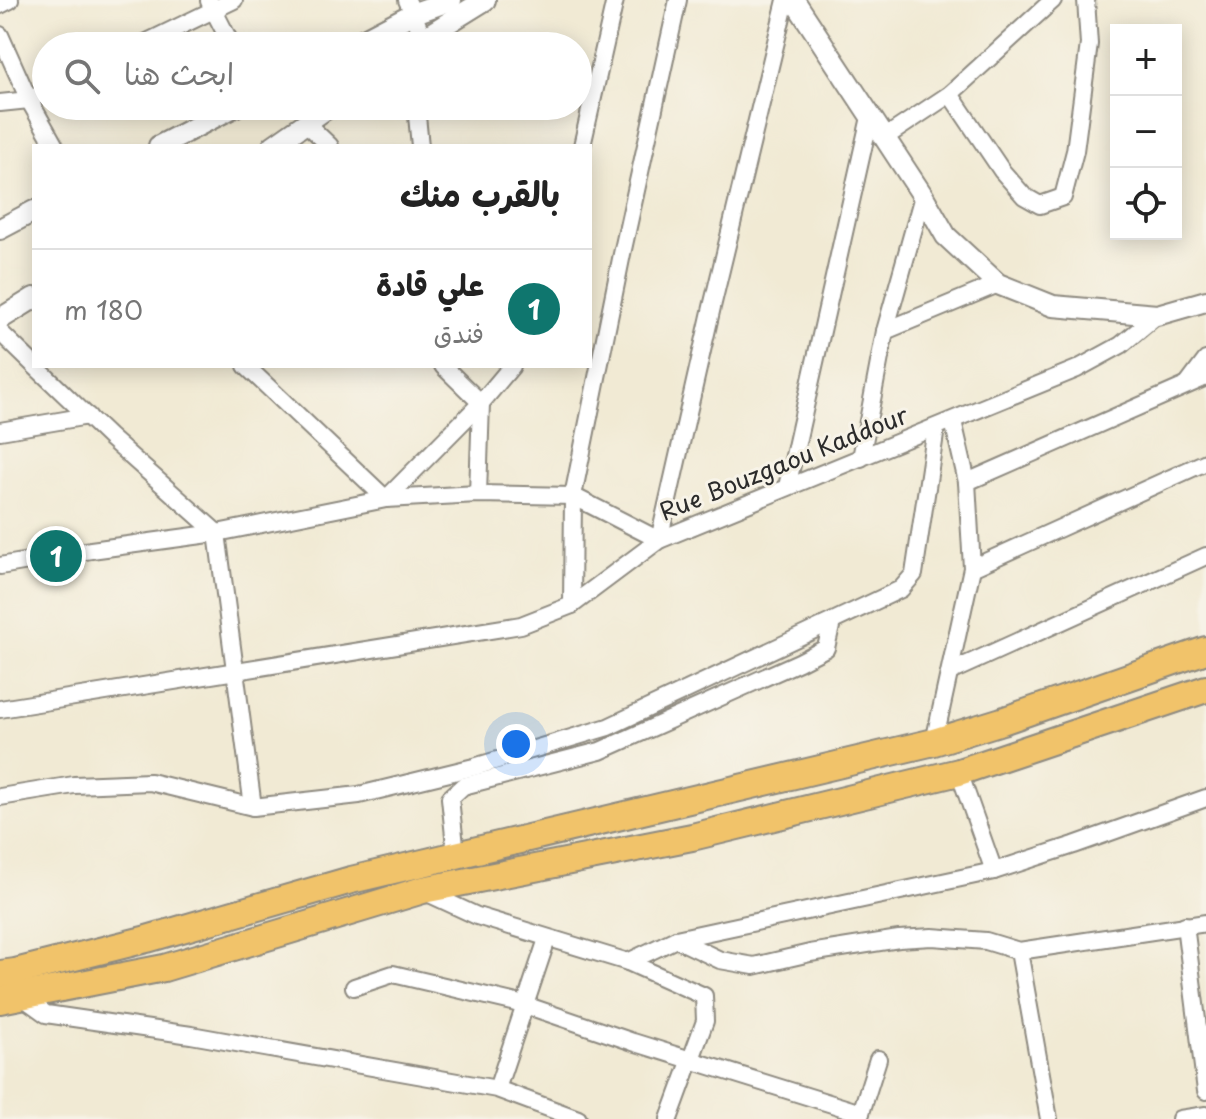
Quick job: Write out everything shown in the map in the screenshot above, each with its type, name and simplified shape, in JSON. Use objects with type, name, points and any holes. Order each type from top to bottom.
[{"type":"main road","points":[[9,986],[147,939],[351,880],[934,742],[1206,650]]},
{"type":"main road","points":[[9,986],[164,968],[423,890],[692,837],[959,772],[1206,689]]},
{"type":"street","points":[[0,5],[10,0]]},
{"type":"street","points":[[164,32],[211,5],[234,0]]},
{"type":"street","points":[[372,32],[410,7],[451,0]]},
{"type":"street","points":[[433,32],[485,0]]},
{"type":"street","points":[[592,102],[615,0]]},
{"type":"street","points":[[572,605],[573,496],[678,0]]},
{"type":"street","points":[[0,566],[217,533],[386,499],[478,494],[573,496],[659,540],[786,0]]},
{"type":"street","points":[[794,0],[946,236],[998,284],[1053,306],[1157,315],[1206,301]]},
{"type":"street","points":[[884,138],[950,94],[1053,0]]},
{"type":"street","points":[[950,94],[1002,171],[1024,196],[1040,205],[1063,197],[1075,151],[1089,44],[1086,0]]},
{"type":"street","points":[[211,5],[225,32]]},
{"type":"street","points":[[410,7],[415,32]]},
{"type":"street","points":[[0,35],[32,105]]},
{"type":"street","points":[[0,103],[32,98]]},
{"type":"street","points":[[787,487],[870,117]]},
{"type":"street","points":[[40,120],[54,144]]},
{"type":"street","points":[[163,144],[209,120]]},
{"type":"street","points":[[276,144],[310,120]]},
{"type":"street","points":[[417,120],[420,144]]},
{"type":"street","points":[[582,144],[588,120]]},
{"type":"street","points":[[306,123],[328,144]]},
{"type":"street","points":[[861,458],[885,331],[923,196]]},
{"type":"street","points":[[0,229],[32,212]]},
{"type":"street","points":[[885,331],[998,284]]},
{"type":"street","points":[[0,319],[32,299]]},
{"type":"street","name":"Rue Bouzgaou Kaddour","points":[[0,709],[521,625],[572,605],[659,540],[1077,369],[1121,345],[1157,315]]},
{"type":"street","points":[[0,332],[32,362]]},
{"type":"street","points":[[1187,385],[1206,360]]},
{"type":"street","points":[[38,368],[109,437],[217,533],[253,807]]},
{"type":"street","points":[[248,368],[386,499]]},
{"type":"street","points":[[445,368],[481,403],[478,494]]},
{"type":"street","points":[[386,499],[481,403],[510,368]]},
{"type":"street","points":[[967,482],[1206,377]]},
{"type":"street","points":[[0,431],[88,416]]},
{"type":"street","points":[[934,742],[972,568],[967,482],[953,421]]},
{"type":"street","points":[[0,797],[74,785],[150,782],[253,807],[359,795],[474,767],[608,727],[901,589],[914,574],[936,428]]},
{"type":"street","points":[[972,568],[1206,462]]},
{"type":"street","points":[[950,672],[1206,556]]},
{"type":"street","points":[[456,855],[450,798],[463,786],[600,751],[785,669],[826,648],[832,622]]},
{"type":"street","points":[[959,772],[994,871]]},
{"type":"street","points":[[628,962],[676,939],[994,871],[1206,798]]},
{"type":"street","points":[[423,890],[477,916],[628,962],[704,996],[705,1021],[669,1119]]},
{"type":"street","points":[[676,939],[720,960],[754,966],[810,953],[899,939],[932,937],[986,941],[1019,951],[1206,923]]},
{"type":"street","points":[[1185,925],[1206,1091]]},
{"type":"street","points":[[497,1089],[547,939]]},
{"type":"street","points":[[1019,951],[1049,1119]]},
{"type":"street","points":[[354,987],[393,974],[525,1005],[860,1116],[878,1059]]},
{"type":"street","points":[[9,986],[46,1014],[191,1035],[497,1089],[578,1119]]},
{"type":"street","points":[[1180,1119],[1206,1115]]},
{"type":"place","name":"علي قادة","points":[[56,556]]}]
